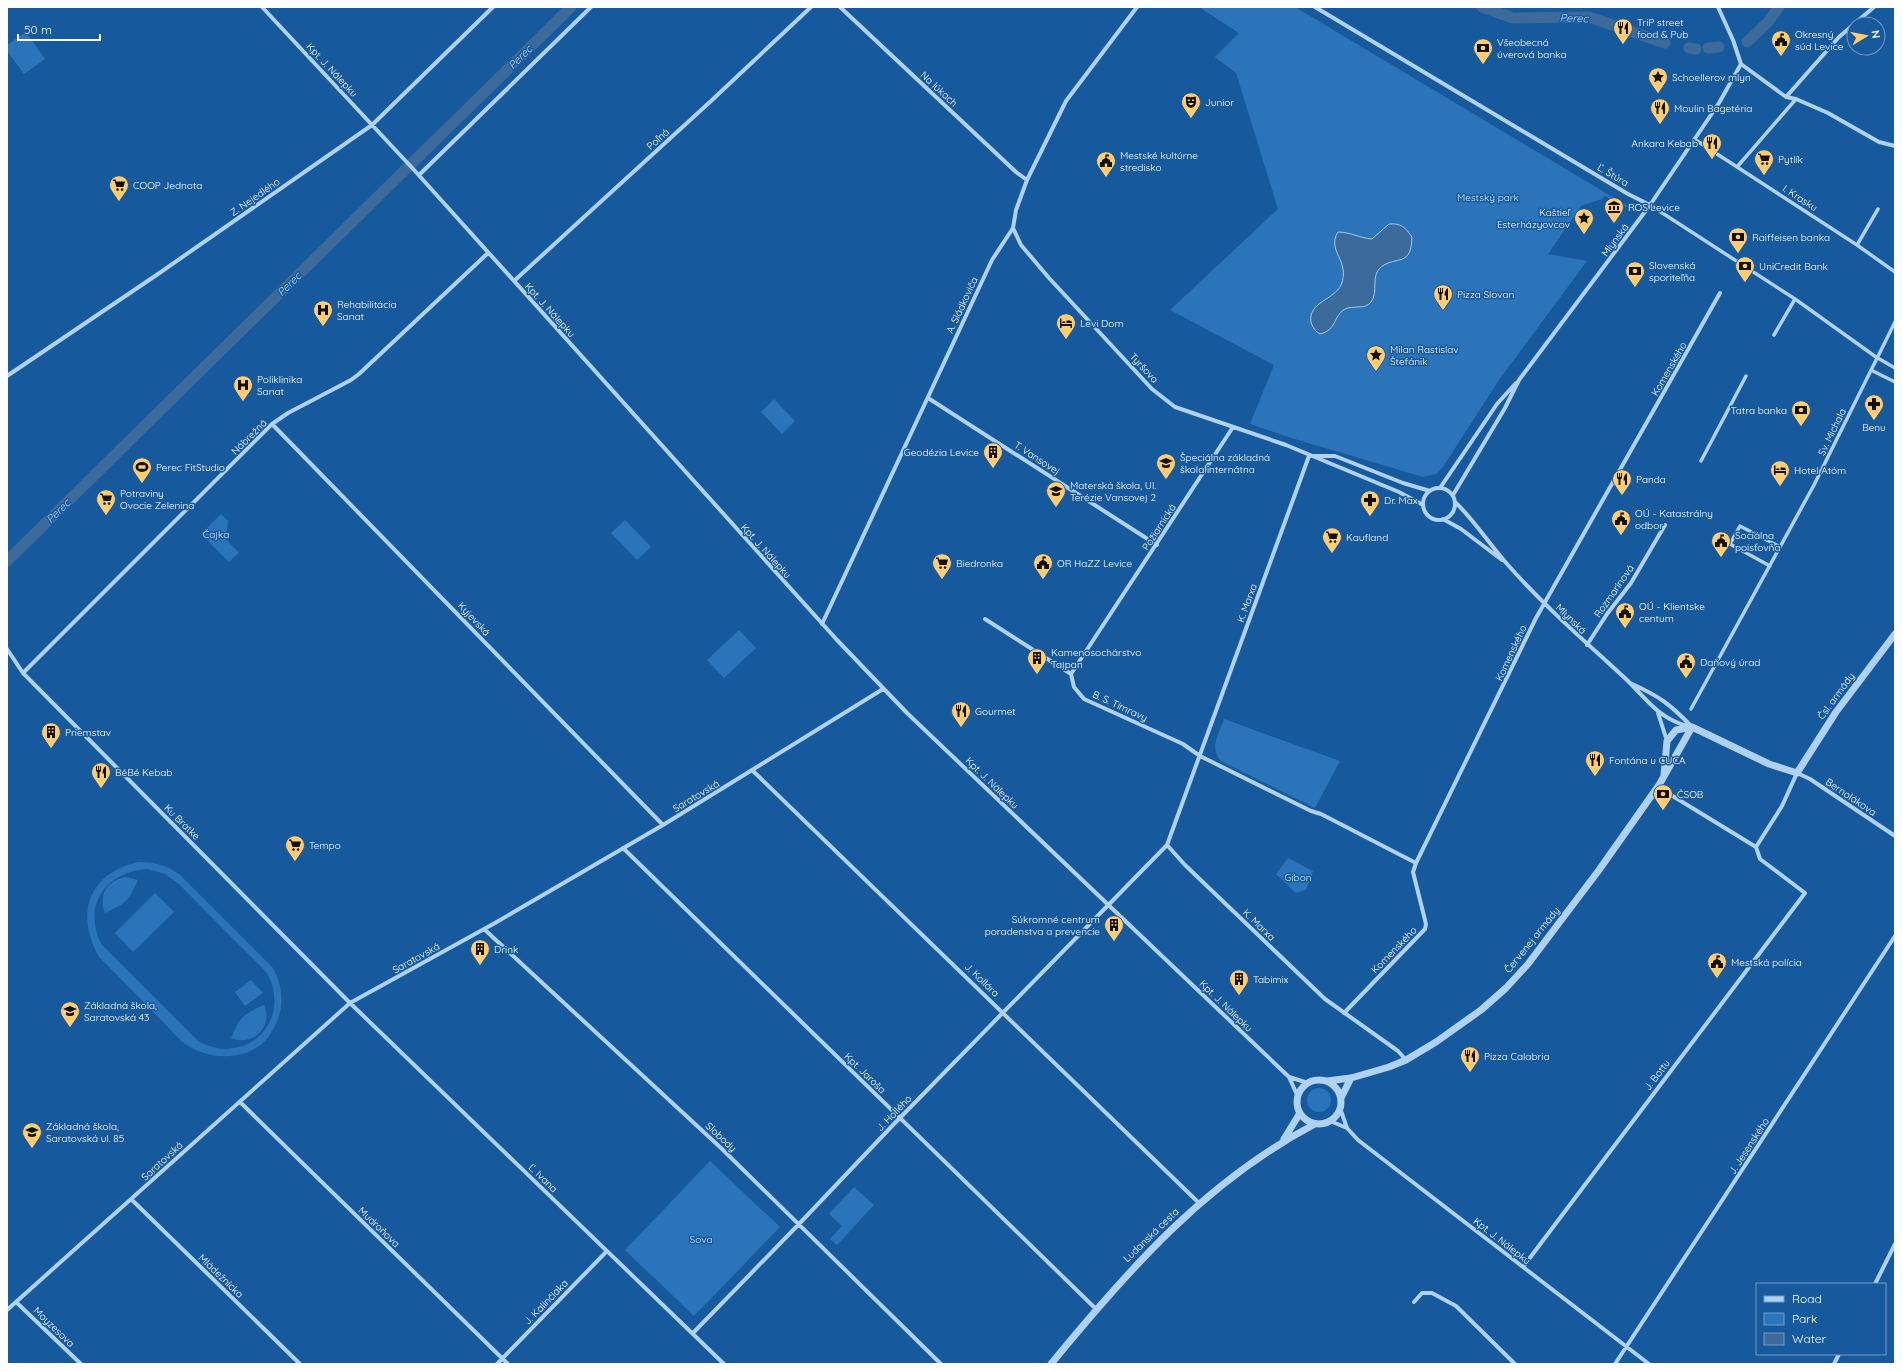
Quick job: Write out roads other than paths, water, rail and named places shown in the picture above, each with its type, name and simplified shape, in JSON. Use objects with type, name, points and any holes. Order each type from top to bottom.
[{"type":"street","name":"Kpt. J. Nálepku","points":[[262,7],[419,175],[747,542],[883,689],[1288,1077],[1298,1097]]},
{"type":"street","name":"Z. Nejedlého","points":[[7,376],[158,274],[372,125],[493,7]]},
{"type":"street","points":[[419,175],[591,7]]},
{"type":"street","name":"Poľná","points":[[514,281],[811,7]]},
{"type":"street","name":"Na lúkach","points":[[840,7],[1016,172],[1028,180]]},
{"type":"street","name":"A. Sládkoviča","points":[[822,624],[998,248],[1013,228],[1016,210],[1028,180],[1066,101],[1137,7]]},
{"type":"street","name":"Ľ. Štúra","points":[[1315,7],[1650,206],[1795,299],[1876,357],[1895,368]]},
{"type":"street","points":[[1718,7],[1733,40],[1741,64],[1786,97],[1796,99],[1828,113],[1879,142],[1895,146]]},
{"type":"street","points":[[1786,97],[1838,37],[1874,7]]},
{"type":"street","name":"Mlynská","points":[[1440,488],[1497,404],[1519,380],[1650,206],[1719,102],[1741,64]]},
{"type":"street","points":[[1738,167],[1796,99]]},
{"type":"street","name":"I. Krasku","points":[[1694,139],[1857,245],[1895,272]]},
{"type":"street","points":[[1857,245],[1878,209]]},
{"type":"street","name":"Tyršova","points":[[1013,228],[1021,244],[1048,278],[1152,389],[1175,406],[1286,445],[1309,456],[1399,492],[1423,505]]},
{"type":"street","name":"Nábrežná","points":[[24,673],[272,424],[288,412],[351,380],[359,374],[488,254]]},
{"type":"street","name":"Komenského","points":[[1344,1013],[1425,930],[1426,924],[1413,872],[1416,864],[1544,604],[1720,293]]},
{"type":"street","points":[[1774,335],[1795,299]]},
{"type":"street","name":"Sv. Michala","points":[[1691,709],[1841,433],[1876,357],[1895,322]]},
{"type":"street","points":[[1870,370],[1895,382]]},
{"type":"street","points":[[1701,461],[1746,376]]},
{"type":"street","name":"Mlynská","points":[[1453,495],[1505,408],[1519,380]]},
{"type":"street","name":"T. Vansovej","points":[[928,398],[1157,545]]},
{"type":"street","name":"Kyjevská","points":[[272,424],[663,825]]},
{"type":"street","name":"Požiarnická","points":[[1071,674],[1233,427]]},
{"type":"street","name":"Tyršova","points":[[1309,456],[1335,456],[1403,483],[1430,490]]},
{"type":"street","name":"K. Marxa","points":[[1108,905],[1167,845],[1309,456]]},
{"type":"street","points":[[1440,488],[1448,490],[1453,495],[1455,502],[1454,509],[1450,516],[1444,519],[1434,519],[1429,516],[1423,505],[1426,494],[1430,490],[1440,488]]},
{"type":"street","name":"Mlynská","points":[[1455,502],[1472,518],[1507,564],[1544,604],[1586,645],[1628,682],[1658,712],[1676,723],[1692,727]]},
{"type":"street","name":"Mlynská","points":[[1444,519],[1461,529],[1507,564]]},
{"type":"street","name":"Rozmarínová","points":[[1586,645],[1607,614],[1631,583],[1665,525]]},
{"type":"street","points":[[1770,566],[1730,544],[1740,526],[1780,547]]},
{"type":"street","points":[[985,619],[1071,674]]},
{"type":"street","name":"Čsl. armády","points":[[1797,773],[1836,712],[1895,634]]},
{"type":"street","name":"Ku Bratke","points":[[7,649],[24,673],[350,1003]]},
{"type":"street","name":"B. S. Timravy","points":[[1071,674],[1074,687],[1084,699],[1183,744],[1200,756]]},
{"type":"street","name":"Mlynská","points":[[1628,682],[1658,696],[1676,710],[1692,727]]},
{"type":"street","name":"Saratovská","points":[[7,1310],[132,1200],[350,1003],[484,929],[663,825],[753,771],[883,689]]},
{"type":"street","name":"Mlynská","points":[[1658,712],[1667,741]]},
{"type":"street","points":[[1659,785],[1668,793],[1756,847],[1782,806],[1797,773],[1769,764],[1692,727],[1676,730],[1667,741]]},
{"type":"street","name":"Červenej armády","points":[[1327,1081],[1351,1078],[1389,1067],[1406,1060],[1436,1042],[1481,1010],[1506,988],[1528,964],[1659,785],[1692,727]]},
{"type":"street","name":"Červenej armády","points":[[1664,777],[1667,741]]},
{"type":"street","points":[[1200,756],[1311,811],[1320,814],[1416,864]]},
{"type":"street","name":"J. Kollára","points":[[753,771],[1004,1012],[1199,1203]]},
{"type":"street","name":"Bernolákova","points":[[1797,773],[1810,779],[1895,836]]},
{"type":"street","name":"K. Marxa","points":[[1167,845],[1324,999],[1398,1051],[1406,1060]]},
{"type":"street","name":"J. Bottu","points":[[1523,1267],[1805,893],[1760,859],[1756,847]]},
{"type":"street","name":"Kpt. Jaroša","points":[[623,848],[1096,1309]]},
{"type":"street","name":"J. Hollého","points":[[693,1333],[1108,905]]},
{"type":"street","name":"Slobody","points":[[484,929],[721,1148],[941,1364]]},
{"type":"street","name":"J. Jesenského","points":[[1615,1364],[1628,1347],[1895,936]]},
{"type":"street","name":"Ľ. Ivana","points":[[350,1003],[724,1364]]},
{"type":"street","name":"Kpt. J. Nálepku","points":[[1288,1077],[1308,1083]]},
{"type":"street","points":[[1341,1098],[1336,1088],[1327,1081],[1319,1080],[1308,1083],[1302,1089],[1298,1097],[1300,1113],[1307,1120],[1315,1124],[1330,1121],[1335,1117],[1340,1108],[1341,1098],[1351,1078]]},
{"type":"street","name":"Mudroňova","points":[[240,1102],[508,1364]]},
{"type":"street","name":"Kpt. J. Nálepku","points":[[1340,1108],[1347,1128],[1358,1140],[1649,1364]]},
{"type":"street","name":"Ludanská cesta","points":[[1284,1140],[1300,1113]]},
{"type":"street","name":"Kpt. J. Nálepku","points":[[1330,1121],[1347,1128]]},
{"type":"street","name":"Ludanská cesta","points":[[1051,1364],[1139,1260],[1199,1203],[1228,1179],[1284,1140],[1315,1124]]},
{"type":"street","name":"Mládežnícka","points":[[132,1200],[300,1364]]},
{"type":"street","points":[[1876,1283],[1895,1244]]},
{"type":"street","name":"J. Kalinčiaka","points":[[497,1364],[607,1251]]},
{"type":"street","points":[[1414,1302],[1422,1294],[1432,1293],[1456,1306],[1515,1364]]},
{"type":"street","name":"Moyzesova","points":[[16,1302],[81,1364]]},
{"type":"street","points":[[1834,1364],[1838,1355]]},
{"type":"water","points":[[1389,224],[1397,224],[1402,226],[1412,237],[1409,253],[1402,259],[1381,267],[1376,275],[1374,294],[1371,302],[1366,306],[1345,309],[1338,315],[1329,329],[1320,334],[1315,330],[1311,322],[1313,310],[1317,305],[1338,290],[1343,277],[1343,269],[1335,245],[1335,239],[1338,232],[1372,239]]},
{"type":"waterway","name":"Perec","points":[[7,561],[571,7]]},
{"type":"waterway","name":"Perec","points":[[1482,7],[1513,18],[1589,17],[1665,43]]},
{"type":"waterway","name":"Perec","points":[[1747,42],[1767,23],[1779,7]]},
{"type":"waterway","name":"Perec","points":[[1708,48],[1719,47]]},
{"type":"waterway","name":"Perec","points":[[1689,48],[1696,49]]},
{"type":"place","name":"TriP street food & Pub","points":[[1623,45]]},
{"type":"place","name":"Okresný súd Levice","points":[[1781,57]]},
{"type":"place","name":"Všeobecná úverová banka","points":[[1483,65]]},
{"type":"place","name":"Schoellerov mlyn","points":[[1658,94]]},
{"type":"place","name":"Junior","points":[[1191,119]]},
{"type":"place","name":"Moulin Bagetéria","points":[[1660,125]]},
{"type":"place","name":"Ankara Kebab","points":[[1712,160]]},
{"type":"place","name":"Pytlík","points":[[1764,176]]},
{"type":"place","name":"Mestské kultúrne stredisko","points":[[1106,178]]},
{"type":"place","name":"COOP Jednota","points":[[119,202]]},
{"type":"place","name":"ROS Levice","points":[[1614,224]]},
{"type":"place","name":"Kaštieľ Esterházyovcov","points":[[1584,235]]},
{"type":"place","name":"Raiffeisen banka","points":[[1738,254]]},
{"type":"place","name":"UniCredit Bank","points":[[1745,283]]},
{"type":"place","name":"Slovenská sporiteľňa","points":[[1635,288]]},
{"type":"place","name":"Pizza Slovan","points":[[1443,311]]},
{"type":"place","name":"Rehabilitácia Sanat","points":[[323,327]]},
{"type":"place","name":"Levi Dom","points":[[1066,340]]},
{"type":"place","name":"Milan Rastislav Štefánik","points":[[1376,372]]},
{"type":"place","name":"Poliklinika Sanat","points":[[243,402]]},
{"type":"place","name":"Benu","points":[[1874,421]]},
{"type":"place","name":"Tatra banka","points":[[1801,427]]},
{"type":"place","name":"Geodézia Levice","points":[[993,469]]},
{"type":"place","name":"Špeciálna základná škola internátna","points":[[1166,480]]},
{"type":"place","name":"Perec FitStudio","points":[[142,484]]},
{"type":"place","name":"Hotel Atóm","points":[[1780,487]]},
{"type":"place","name":"Panda","points":[[1622,496]]},
{"type":"place","name":"Materská škola, Ul. Terézie Vansovej 2","points":[[1056,508]]},
{"type":"place","name":"Potraviny Ovocie Zelenina","points":[[106,516]]},
{"type":"place","name":"Dr. Max","points":[[1370,517]]},
{"type":"place","name":"OÚ - Katastrálny odbor","points":[[1621,536]]},
{"type":"place","name":"Kaufland","points":[[1332,554]]},
{"type":"place","name":"Sociálna poisťovňa","points":[[1721,558]]},
{"type":"place","name":"Biedronka","points":[[942,580]]},
{"type":"place","name":"OR HaZZ Levice","points":[[1043,580]]},
{"type":"place","name":"OÚ - Klientske centum","points":[[1625,629]]},
{"type":"place","name":"Kamenosochárstvo Tajpan","points":[[1037,675]]},
{"type":"place","name":"Daňový úrad","points":[[1686,679]]},
{"type":"place","name":"Gourmet","points":[[961,728]]},
{"type":"place","name":"Priemstav","points":[[51,749]]},
{"type":"place","name":"Fontána u CUCA","points":[[1595,777]]},
{"type":"place","name":"BéBé Kebab","points":[[101,789]]},
{"type":"place","name":"ČSOB","points":[[1663,811]]},
{"type":"place","name":"Tempo","points":[[295,862]]},
{"type":"place","name":"Súkromné centrum poradenstva a prevencie","points":[[1114,942]]},
{"type":"place","name":"Drink","points":[[480,966]]},
{"type":"place","name":"Mestská polícia","points":[[1717,979]]},
{"type":"place","name":"Tabimix","points":[[1239,996]]},
{"type":"place","name":"Základná škola, Saratovská 43","points":[[70,1028]]},
{"type":"place","name":"Pizza Calabria","points":[[1470,1073]]},
{"type":"place","name":"Základná škola, Saratovská ul. 85","points":[[32,1149]]},
{"type":"park label","name":"Mestský park","points":[[1488,197]]},
{"type":"park label","name":"Čajka","points":[[216,534]]},
{"type":"park label","name":"Gibon","points":[[1298,877]]},
{"type":"park label","name":"Sova","points":[[701,1239]]}]
